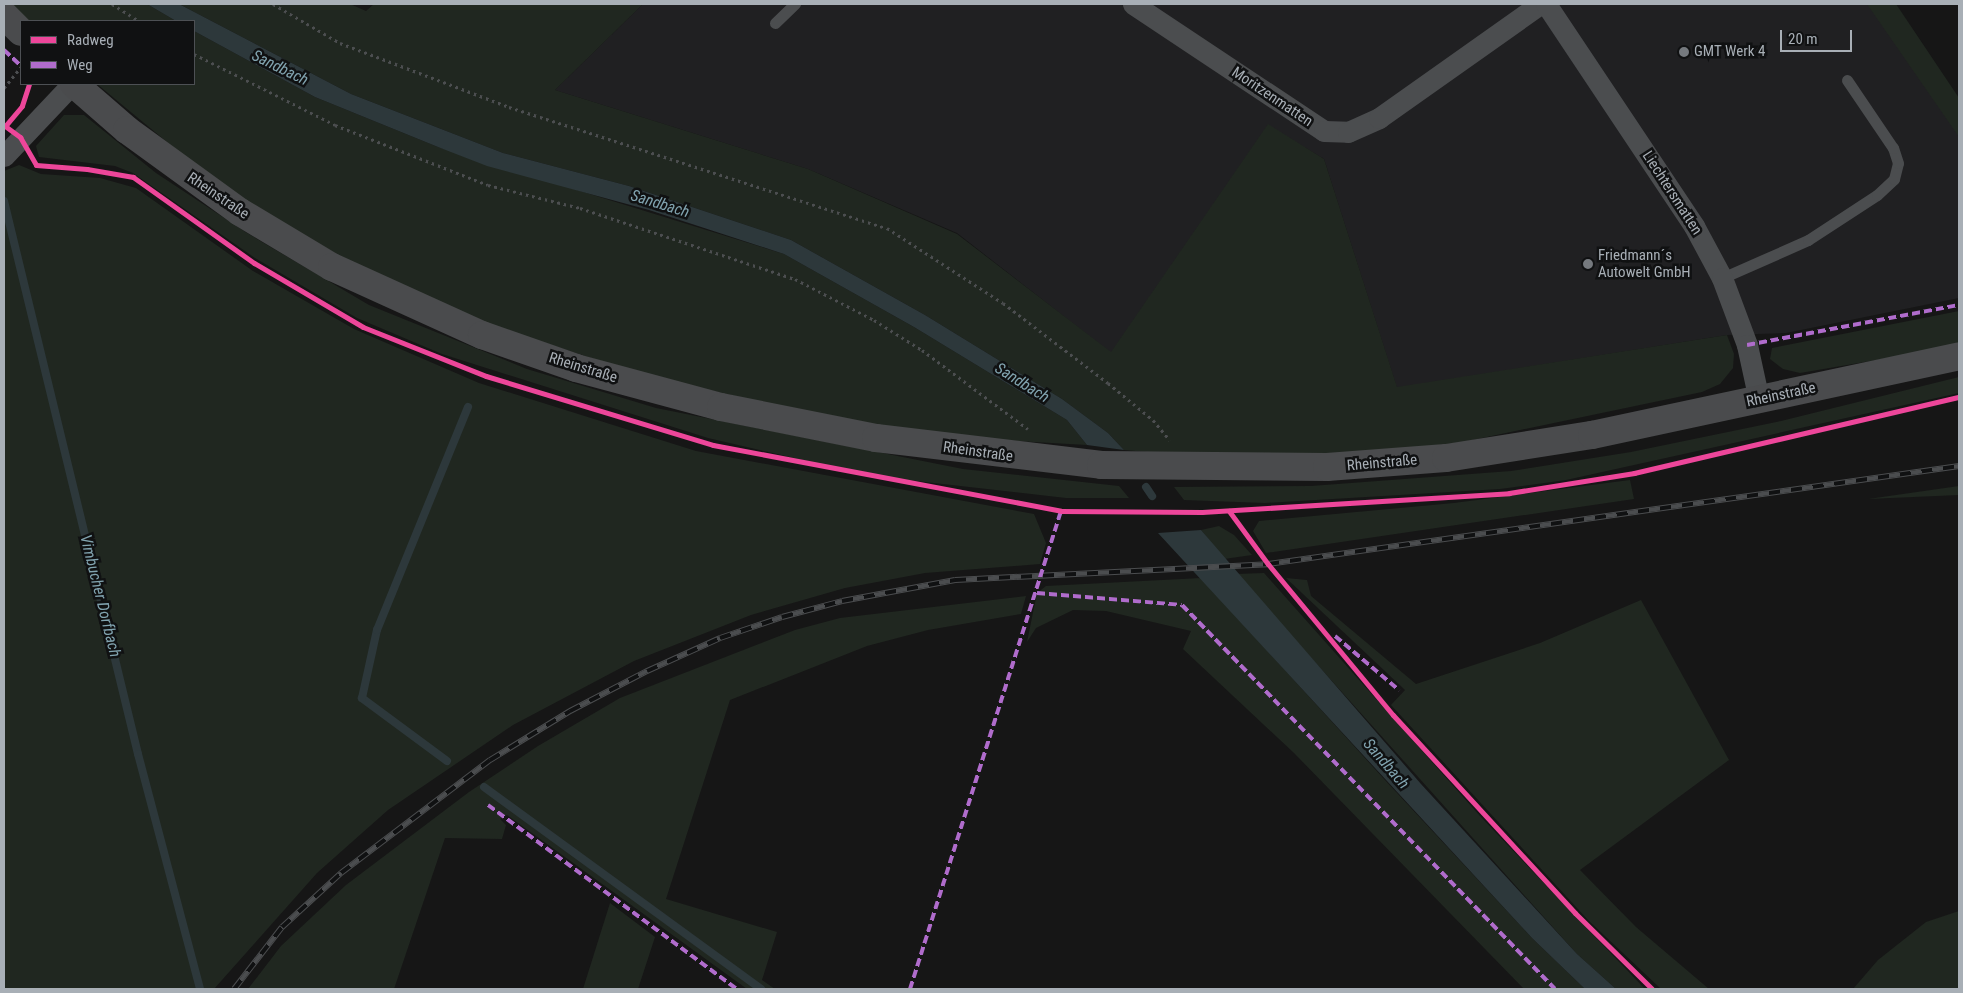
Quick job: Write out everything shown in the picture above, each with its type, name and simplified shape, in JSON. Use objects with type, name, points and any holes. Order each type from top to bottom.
[{"type":"street","name":"Moritzenmatten","points":[[1133,4],[1324,131],[1348,132],[1379,118],[1540,4]]},
{"type":"street","name":"Liechtersmatten","points":[[1546,4],[1694,226],[1722,278],[1747,344],[1759,400]]},
{"type":"street","points":[[4,15],[20,31]]},
{"type":"street","points":[[4,156],[72,85]]},
{"type":"street","name":"Rheinstraße","points":[[74,85],[127,130],[240,212],[332,266],[482,335],[576,368],[721,407],[876,438],[1042,460],[1101,465],[1181,468],[1327,467],[1446,458],[1592,434],[1959,356]]},
{"type":"lane","points":[[775,23],[795,4]]},
{"type":"lane","points":[[1722,278],[1808,240],[1877,195],[1894,179],[1898,163],[1894,148],[1847,80]]},
{"type":"path","points":[[112,4],[137,20]]},
{"type":"path","points":[[273,4],[340,43],[509,107],[887,228],[1004,303],[1108,383],[1153,420],[1181,468]]},
{"type":"path","points":[[195,55],[335,125],[488,186],[580,208],[795,278],[914,345],[1014,416],[1036,437],[1042,460]]},
{"type":"path","points":[[4,88],[20,68]]},
{"type":"shaded area","points":[[9,4],[147,4],[174,20],[26,20]]},
{"type":"shaded area","points":[[179,4],[350,4],[366,11],[374,4],[643,4],[555,90],[808,169],[957,234],[1111,352],[1268,124],[1324,159],[1397,387],[1727,335],[1734,354],[1733,368],[1720,384],[1702,392],[1463,442],[1382,452],[1300,455],[1193,456],[1124,450],[1108,433],[1062,399],[925,315],[791,240],[629,186],[503,153],[351,94]]},
{"type":"shaded area","points":[[643,4],[1868,4],[1959,136],[1959,298],[1786,333],[1727,335],[1397,388],[1324,159],[1268,125],[1111,353],[957,233],[808,169],[555,90]]},
{"type":"shaded area","points":[[1867,4],[1896,4],[1959,98],[1959,137]]},
{"type":"shaded area","points":[[195,32],[315,97],[438,147],[784,254],[914,327],[1067,420],[1087,445],[947,437],[808,413],[640,374],[472,319],[398,288],[276,220],[202,171],[98,85],[195,85]]},
{"type":"shaded area","points":[[64,115],[84,115],[156,173],[247,233],[369,305],[527,369],[656,408],[963,469],[1119,486],[1129,498],[1066,498],[872,476],[708,438],[442,354],[357,318],[255,258],[133,173],[115,166],[39,157],[36,146]]},
{"type":"shaded area","points":[[19,165],[41,174],[100,178],[136,188],[253,271],[354,329],[479,383],[696,451],[1034,514],[1046,543],[1040,564],[925,573],[845,588],[751,615],[634,661],[513,725],[388,810],[317,873],[214,989],[4,989],[4,171]]},
{"type":"shaded area","points":[[1959,311],[1959,346],[1800,373],[1783,369],[1770,359],[1772,348]]},
{"type":"shaded area","points":[[1959,377],[1959,393],[1566,480],[1500,489],[1265,503],[1184,500],[1174,487],[1311,486],[1511,471],[1631,452],[1781,421]]},
{"type":"shaded area","points":[[1630,480],[1634,499],[1266,553],[1253,531],[1259,521],[1454,503]]},
{"type":"shaded area","points":[[1959,486],[1959,495],[1868,499]]},
{"type":"shaded area","points":[[1219,526],[1234,535],[1252,555],[1224,559],[1201,530]]},
{"type":"shaded area","points":[[1264,573],[1480,816],[1645,989],[1616,989],[1577,954],[1236,574]]},
{"type":"shaded area","points":[[1201,578],[1532,938],[1585,989],[1524,989],[1294,753],[1183,649],[1191,631],[1106,611],[1073,610],[1036,628],[1027,642],[1037,593],[1046,586]]},
{"type":"shaded area","points":[[1286,578],[1307,580],[1311,596],[1416,684],[1540,643],[1641,600],[1729,760],[1580,870],[1636,927],[1709,989],[1661,989],[1588,920],[1391,705],[1405,690]]},
{"type":"shaded area","points":[[1026,596],[1021,614],[928,630],[867,646],[730,700],[666,899],[777,932],[762,980],[775,989],[747,989],[507,815],[500,819],[506,825],[502,839],[445,838],[394,989],[248,989],[281,946],[346,885],[469,792],[538,746],[620,698],[795,630],[840,618]]},
{"type":"shaded area","points":[[610,903],[655,937],[638,989],[583,989]]},
{"type":"shaded area","points":[[1959,911],[1959,989],[1853,989],[1878,960],[1926,922]]},
{"type":"water","points":[[147,4],[179,4],[351,94],[503,153],[629,186],[791,240],[925,315],[1062,399],[1108,433],[1124,450],[1087,445],[1067,420],[914,327],[784,254],[649,210],[487,166],[315,97],[195,32],[195,20],[174,20]]},
{"type":"water","points":[[1201,530],[1421,784],[1577,954],[1616,989],[1585,989],[1532,938],[1158,533]]},
{"type":"waterway","name":"Vimbucher Dorfbach","points":[[4,201],[138,754],[200,989]]},
{"type":"waterway","points":[[447,761],[362,698],[377,630],[468,407]]},
{"type":"waterway","name":"Sandbach","points":[[1146,487],[1152,496]]},
{"type":"waterway","points":[[484,787],[761,989]]},
{"type":"railway","points":[[234,989],[282,927],[341,873],[490,760],[570,711],[647,671],[720,638],[782,617],[842,601],[955,580],[1268,564],[1959,466]]},
{"type":"marked path","points":[[4,50],[20,65]]},
{"type":"marked path","points":[[1747,345],[1959,305]]},
{"type":"marked path","points":[[910,989],[1061,511]]},
{"type":"marked path","points":[[1037,593],[1182,605],[1555,989]]},
{"type":"marked path","points":[[1335,636],[1399,690]]},
{"type":"marked path","points":[[488,805],[737,989]]},
{"type":"cycle path","points":[[29,85],[22,106],[5,126],[20,137],[36,165],[87,169],[133,177],[254,263],[363,327],[486,376],[713,445],[1061,511],[1202,512],[1509,493],[1634,473],[1959,397]]},
{"type":"cycle path","points":[[1229,511],[1268,564],[1393,715],[1575,913],[1652,989]]},
{"type":"place","name":"GMT Werk 4","points":[[1684,52]]},
{"type":"place","name":"Friedmann´s Autowelt GmbH","points":[[1588,264]]}]
